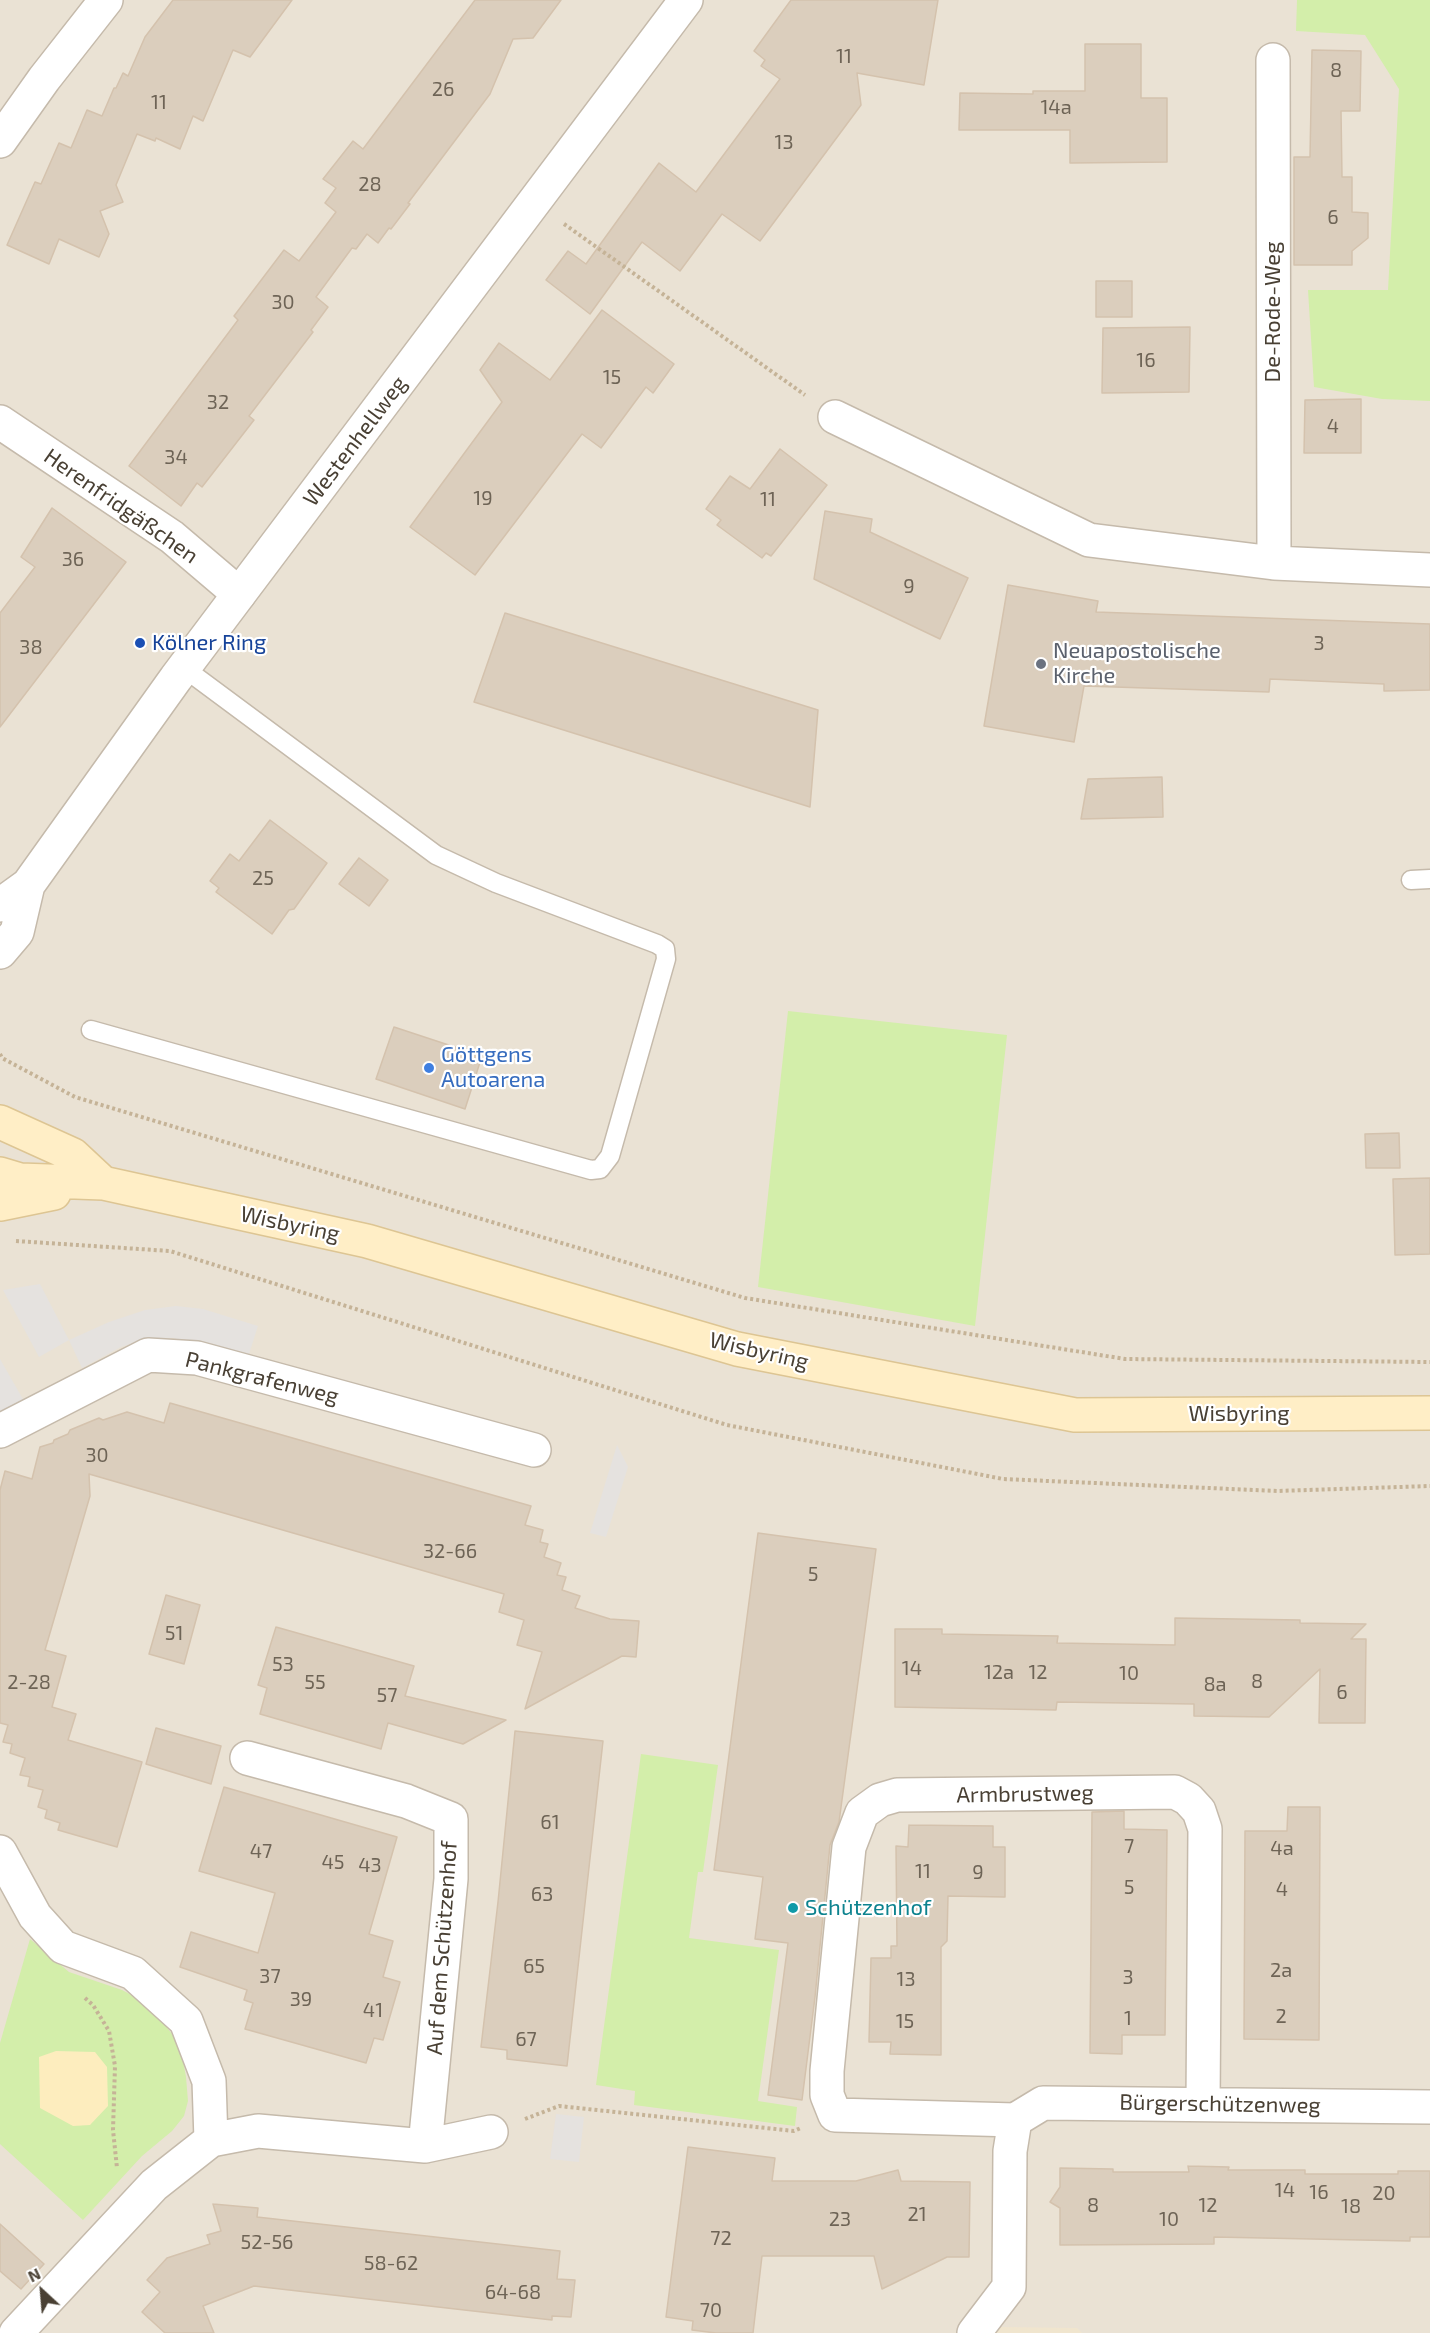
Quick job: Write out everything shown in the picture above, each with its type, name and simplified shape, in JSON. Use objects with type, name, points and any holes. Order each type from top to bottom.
[{"type":"main road","points":[[0,1122],[73,1155],[103,1183]]},
{"type":"main road","name":"Wisbyring","points":[[0,1174],[20,1180],[103,1183],[367,1241],[737,1349],[1075,1415],[1430,1413]]},
{"type":"main road","points":[[0,1204],[103,1183]]},
{"type":"street","points":[[0,141],[44,79],[106,0]]},
{"type":"street","name":"Westenhellweg","points":[[0,905],[28,885],[239,594],[686,0]]},
{"type":"street","name":"De-Rode-Weg","points":[[1273,60],[1274,563]]},
{"type":"street","points":[[835,417],[1089,540],[1274,563],[1430,570]]},
{"type":"street","name":"Herenfridgäßchen","points":[[0,422],[172,537],[239,594]]},
{"type":"street","name":"Westenhellweg","points":[[0,952],[16,932],[28,885]]},
{"type":"street","name":"Pankgrafenweg","points":[[0,1431],[148,1355],[197,1358],[534,1450]]},
{"type":"street","name":"Auf dem Schützenhof","points":[[246,1758],[406,1801],[451,1819],[451,1879],[425,2146]]},
{"type":"street","name":"Armbrustweg","points":[[835,2115],[827,2095],[827,2072],[849,1847],[862,1813],[880,1800],[897,1796],[1175,1792],[1188,1799],[1199,1811],[1204,1829],[1203,2104]]},
{"type":"street","points":[[0,1852],[35,1916],[63,1947],[133,1973],[186,2021],[208,2081],[210,2140]]},
{"type":"street","name":"Bürgerschützenweg","points":[[1015,2120],[1043,2103],[1430,2107]]},
{"type":"street","points":[[835,2115],[1015,2120],[1010,2151],[1009,2287],[974,2333]]},
{"type":"street","points":[[16,2333],[154,2185],[210,2140],[258,2131],[425,2146],[491,2132]]},
{"type":"lane","points":[[91,1030],[591,1170],[600,1169],[610,1156],[666,959],[665,949],[657,944],[496,883],[436,855],[184,668]]},
{"type":"lane","points":[[1411,880],[1430,879]]},
{"type":"path","points":[[534,202],[835,417]]},
{"type":"path","points":[[0,1054],[2,1058],[75,1097],[745,1298],[1125,1359],[1430,1362]]},
{"type":"path","points":[[10,1240],[170,1251],[727,1425],[1003,1479],[1277,1491],[1430,1486]]},
{"type":"path","points":[[63,1947],[71,1984],[93,2006],[109,2031],[115,2066],[113,2130],[118,2172],[154,2185]]},
{"type":"path","points":[[491,2132],[559,2106],[794,2131],[835,2115]]},
{"type":"shaded area","points":[[0,0],[1430,0],[1430,2333],[0,2333]]},
{"type":"shaded area","points":[[40,1284],[69,1340],[39,1357],[3,1290]]},
{"type":"shaded area","points":[[176,1306],[203,1309],[258,1326],[248,1357],[173,1338],[149,1338],[121,1347],[82,1368],[69,1340],[109,1322],[145,1310]]},
{"type":"shaded area","points":[[0,1359],[24,1401],[0,1415]]},
{"type":"shaded area","points":[[617,1445],[628,1467],[606,1537],[590,1533]]},
{"type":"shaded area","points":[[556,2114],[584,2117],[579,2162],[550,2159]]},
{"type":"shaded area","points":[[999,2327],[1077,2328],[1082,2333],[989,2333]]},
{"type":"green space","points":[[1297,0],[1430,0],[1430,401],[1382,399],[1314,387],[1308,290],[1388,290],[1399,89],[1365,35],[1296,31]]},
{"type":"green space","points":[[788,1011],[1007,1035],[975,1326],[758,1287]]},
{"type":"green space","points":[[641,1754],[718,1765],[703,1872],[698,1872],[689,1938],[779,1950],[758,2101],[797,2107],[795,2126],[634,2105],[635,2091],[596,2085]]},
{"type":"green space","points":[[30,1939],[69,1972],[122,1990],[141,2000],[172,2034],[182,2055],[188,2101],[184,2116],[172,2131],[142,2156],[83,2220],[0,2144],[0,2043]]},
{"type":"sand","points":[[56,2051],[95,2052],[107,2067],[108,2106],[90,2125],[73,2126],[40,2108],[39,2057]]},
{"type":"building","points":[[173,0],[292,0],[250,57],[233,50],[203,121],[193,116],[180,149],[156,138],[155,141],[137,134],[116,185],[123,202],[100,211],[109,234],[99,257],[59,239],[49,264],[7,245],[35,182],[41,184],[59,143],[71,148],[87,110],[102,116],[123,73],[128,76],[145,37]]},
{"type":"building","points":[[475,0],[561,0],[533,38],[513,39],[490,94],[391,229],[389,228],[378,243],[367,234],[356,249],[352,248],[316,297],[328,307],[311,330],[313,332],[249,416],[254,420],[202,487],[197,483],[181,506],[129,466],[238,320],[234,316],[284,250],[299,261],[336,212],[325,203],[336,188],[323,179],[353,141],[363,149]]},
{"type":"building","points":[[791,0],[938,0],[924,85],[857,73],[861,105],[760,241],[722,214],[680,271],[642,242],[590,314],[546,280],[568,251],[586,264],[659,163],[696,192],[780,79],[761,66],[765,60],[754,51]]},
{"type":"building","points":[[1085,44],[1141,44],[1141,98],[1167,98],[1167,162],[1070,163],[1070,130],[959,130],[960,93],[1033,94],[1033,91],[1085,91]]},
{"type":"building","points":[[1312,50],[1361,51],[1360,111],[1341,111],[1342,177],[1352,177],[1352,212],[1368,213],[1368,238],[1352,251],[1352,265],[1294,265],[1294,157],[1310,157]]},
{"type":"building","points":[[1096,281],[1132,281],[1132,317],[1096,317]]},
{"type":"building","points":[[602,310],[674,364],[653,393],[646,387],[601,448],[582,434],[475,575],[410,527],[502,402],[480,370],[499,343],[550,380]]},
{"type":"building","points":[[1190,327],[1189,392],[1102,393],[1103,328]]},
{"type":"building","points":[[1361,399],[1361,453],[1304,453],[1305,400]]},
{"type":"building","points":[[780,449],[827,485],[771,556],[766,553],[762,558],[717,525],[721,520],[706,509],[730,476],[750,489]]},
{"type":"building","points":[[52,508],[126,562],[0,727],[0,613],[35,567],[21,557]]},
{"type":"building","points":[[825,511],[872,519],[870,532],[968,578],[940,639],[814,579]]},
{"type":"building","points":[[1008,585],[1098,601],[1096,612],[1430,624],[1430,690],[1384,691],[1384,684],[1270,679],[1269,692],[1084,686],[1074,742],[984,726]]},
{"type":"building","points":[[505,613],[818,710],[810,807],[474,702]]},
{"type":"building","points":[[1162,777],[1163,817],[1081,819],[1088,779]]},
{"type":"building","points":[[270,820],[327,863],[294,909],[289,910],[272,934],[216,892],[219,888],[210,881],[230,854],[239,861]]},
{"type":"building","points":[[359,858],[388,880],[369,906],[339,884]]},
{"type":"building","name":"Göttgens Autoarena","points":[[394,1027],[482,1056],[465,1109],[376,1079]]},
{"type":"building","points":[[1399,1133],[1400,1168],[1366,1168],[1365,1134]]},
{"type":"building","points":[[1430,1178],[1430,1254],[1395,1255],[1393,1179]]},
{"type":"building","points":[[170,1403],[531,1506],[525,1525],[543,1530],[540,1542],[548,1544],[544,1557],[561,1563],[557,1575],[566,1577],[562,1590],[580,1596],[575,1608],[610,1619],[639,1621],[636,1657],[622,1656],[525,1709],[542,1652],[517,1645],[524,1620],[499,1612],[504,1594],[89,1474],[90,1496],[45,1650],[66,1656],[52,1707],[76,1714],[68,1740],[142,1762],[117,1847],[58,1830],[60,1823],[45,1818],[47,1810],[38,1807],[43,1790],[28,1786],[30,1777],[20,1775],[25,1758],[10,1753],[12,1744],[3,1742],[8,1725],[0,1723],[0,1490],[5,1471],[32,1479],[40,1447],[53,1443],[54,1440],[68,1434],[70,1430],[99,1418],[103,1420],[127,1412],[164,1423]]},
{"type":"building","name":"Schützenhof","points":[[758,1533],[876,1549],[839,1822],[830,1845],[802,2100],[768,2095],[788,1943],[755,1939],[763,1877],[714,1870]]},
{"type":"building","points":[[166,1595],[200,1605],[184,1664],[149,1654]]},
{"type":"building","points":[[1175,1618],[1300,1620],[1300,1623],[1366,1624],[1351,1639],[1366,1639],[1365,1723],[1319,1723],[1320,1669],[1269,1717],[1194,1716],[1194,1704],[1057,1702],[1056,1710],[895,1707],[895,1629],[942,1629],[942,1634],[1058,1636],[1057,1643],[1175,1645]]},
{"type":"building","points":[[276,1627],[414,1666],[405,1696],[506,1720],[463,1744],[388,1723],[381,1749],[260,1714],[267,1688],[258,1685]]},
{"type":"building","points":[[156,1728],[221,1746],[211,1784],[146,1764]]},
{"type":"building","points":[[515,1731],[603,1741],[567,2066],[507,2059],[507,2050],[481,2047]]},
{"type":"building","points":[[224,1787],[397,1837],[369,1934],[393,1941],[383,1977],[400,1982],[383,2040],[374,2038],[366,2063],[245,2029],[253,2003],[244,2000],[247,1990],[180,1967],[191,1932],[258,1953],[275,1893],[199,1871]]},
{"type":"building","points":[[1288,1807],[1320,1807],[1319,2040],[1244,2039],[1245,1831],[1287,1831]]},
{"type":"building","points":[[1124,1811],[1124,1829],[1167,1830],[1165,2035],[1122,2035],[1122,2054],[1090,2053],[1092,1812]]},
{"type":"building","points":[[909,1825],[993,1826],[993,1847],[1005,1847],[1005,1897],[948,1896],[947,1941],[941,1947],[941,2055],[890,2054],[891,2042],[869,2042],[871,1958],[891,1958],[891,1946],[897,1946],[896,1846],[908,1847]]},
{"type":"building","points":[[688,2147],[775,2158],[772,2181],[856,2181],[898,2170],[901,2181],[970,2182],[969,2257],[947,2257],[882,2289],[874,2256],[762,2256],[753,2333],[716,2333],[692,2330],[693,2321],[666,2317]]},
{"type":"building","points":[[1188,2166],[1229,2167],[1228,2170],[1305,2170],[1305,2174],[1398,2174],[1398,2171],[1430,2171],[1430,2237],[1410,2237],[1410,2241],[1214,2237],[1214,2244],[1060,2245],[1060,2208],[1050,2202],[1060,2187],[1060,2168],[1113,2169],[1113,2172],[1189,2172]]},
{"type":"building","points":[[213,2204],[258,2208],[257,2217],[560,2251],[557,2279],[575,2280],[571,2317],[552,2316],[552,2320],[254,2286],[203,2306],[214,2333],[165,2333],[142,2312],[160,2292],[147,2280],[167,2258],[210,2244],[207,2235],[221,2231]]},
{"type":"building","points":[[0,2224],[44,2264],[21,2289],[0,2271]]},
{"type":"place","name":"Kölner Ring","points":[[140,643]]},
{"type":"place","name":"Neuapostolische Kirche","points":[[1041,664]]},
{"type":"place","name":"Göttgens Autoarena","points":[[429,1068]]},
{"type":"place","name":"Schützenhof","points":[[793,1908]]}]
